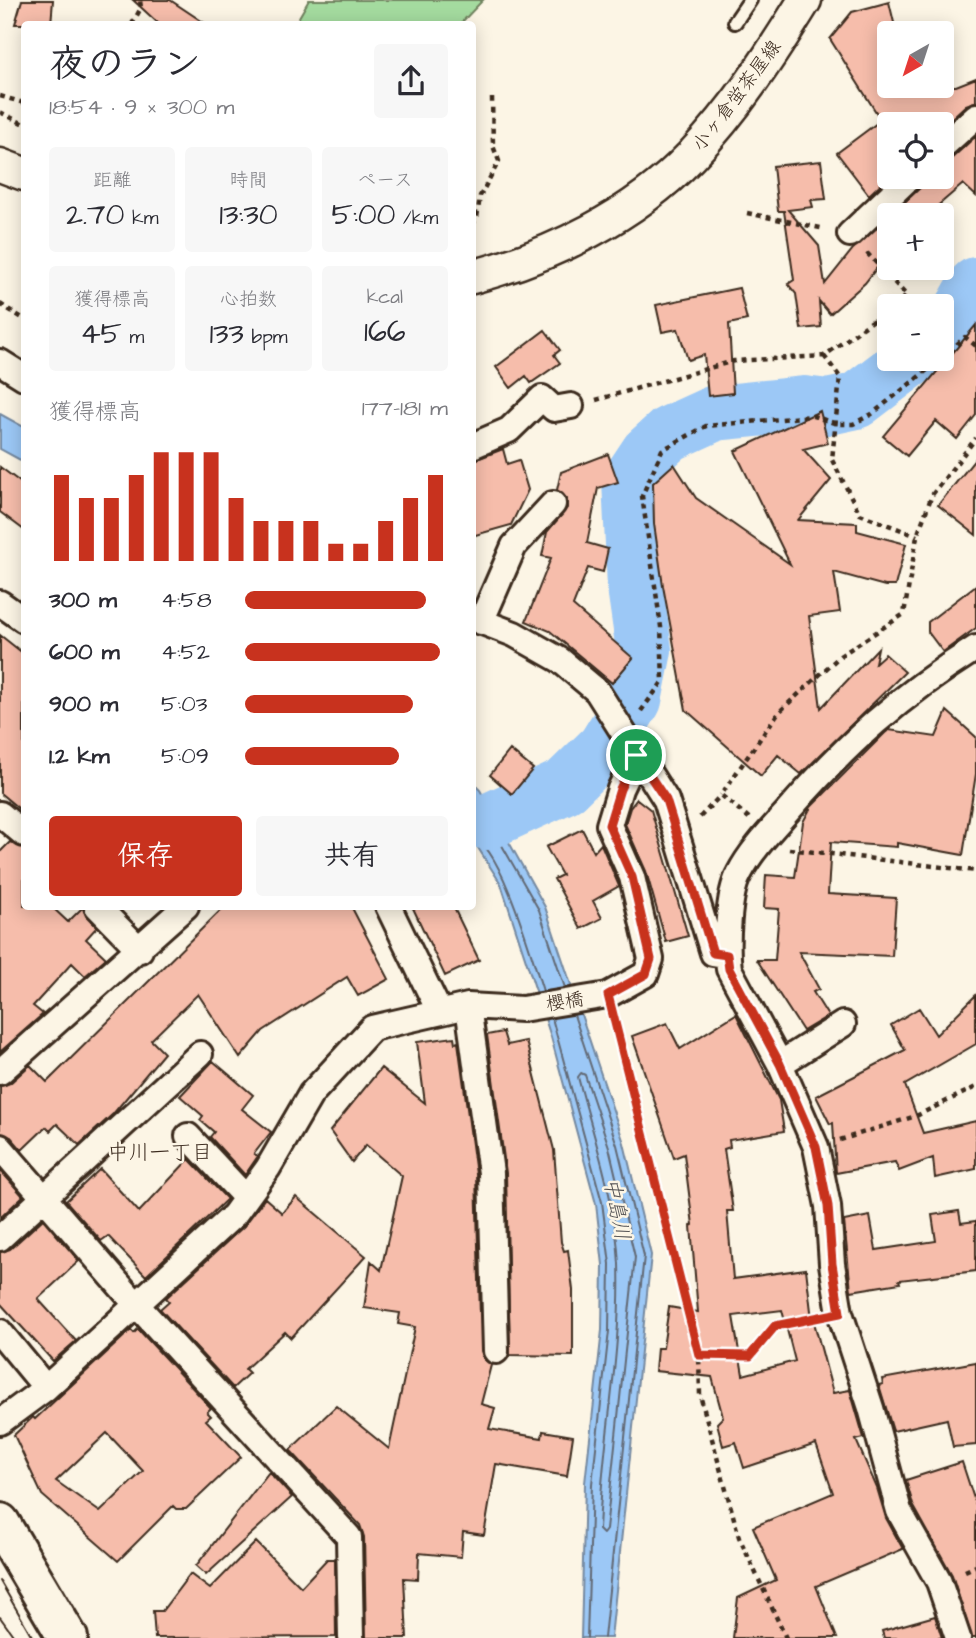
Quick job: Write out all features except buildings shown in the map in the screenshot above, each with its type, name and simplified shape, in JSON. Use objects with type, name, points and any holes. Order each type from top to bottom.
[{"type":"highway","points":[[0,1523],[68,1638]]},
{"type":"street","name":"小ヶ倉蛍茶屋線","points":[[476,276],[517,265],[552,250],[624,209],[690,158],[735,105],[804,0]]},
{"type":"street","points":[[954,137],[976,116]]},
{"type":"street","points":[[0,165],[21,173]]},
{"type":"street","points":[[850,234],[897,189]]},
{"type":"street","points":[[0,362],[21,375]]},
{"type":"street","points":[[476,444],[509,430],[542,398],[554,409],[571,406]]},
{"type":"street","points":[[553,504],[514,547],[477,620],[514,634],[560,660],[597,691],[666,800],[713,953],[727,955]]},
{"type":"street","points":[[0,603],[21,618]]},
{"type":"street","points":[[958,1638],[939,1583],[899,1511],[871,1408],[840,1313],[832,1264],[828,1206],[816,1147],[780,1064],[729,969],[727,955],[732,898],[738,875],[764,840],[834,759],[863,732],[902,697],[976,648]]},
{"type":"street","name":"櫻橋","points":[[0,1422],[46,1388],[135,1303],[234,1215],[268,1168],[310,1094],[372,1028],[468,1006],[522,1009],[608,995],[646,974],[651,959],[632,877],[609,825],[620,789],[628,740]]},
{"type":"street","points":[[0,814],[21,832]]},
{"type":"street","points":[[101,910],[140,950]]},
{"type":"street","points":[[0,1072],[182,910]]},
{"type":"street","points":[[390,910],[439,1011]]},
{"type":"street","points":[[468,1006],[491,1173],[496,1350]]},
{"type":"street","points":[[780,1064],[843,1024]]},
{"type":"street","points":[[0,1238],[200,1054]]},
{"type":"street","points":[[188,1136],[246,1198]]},
{"type":"street","points":[[0,1147],[135,1303],[349,1537],[351,1638]]},
{"type":"street","points":[[0,1332],[46,1388]]},
{"type":"lane","points":[[735,22],[750,0]]},
{"type":"path","points":[[134,21],[141,8],[140,0]]},
{"type":"path","points":[[0,96],[21,102]]},
{"type":"path","points":[[476,219],[480,196],[499,162],[494,146],[492,98]]},
{"type":"path","points":[[0,112],[21,122]]},
{"type":"path","points":[[747,213],[850,234],[905,294]]},
{"type":"path","points":[[0,304],[21,317]]},
{"type":"path","points":[[571,406],[734,362],[824,356],[877,318]]},
{"type":"path","points":[[954,347],[965,337],[976,346]]},
{"type":"path","points":[[824,356],[840,377],[832,460],[860,514],[917,536]]},
{"type":"path","points":[[628,740],[663,681],[661,627],[642,496],[662,450],[706,426],[813,416],[837,424],[853,424],[872,414],[926,371]]},
{"type":"path","points":[[976,438],[932,495],[917,536],[904,614],[840,656],[778,713],[721,794],[764,840],[976,871]]},
{"type":"path","points":[[608,995],[699,1355],[700,1395],[739,1537],[786,1638]]},
{"type":"path","points":[[816,1147],[916,1116],[976,1087]]},
{"type":"path","points":[[699,1355],[750,1356],[775,1326],[840,1313]]},
{"type":"green space","points":[[309,0],[483,0],[463,21],[297,21]]},
{"type":"water","points":[[0,414],[21,425],[21,460],[0,449]]},
{"type":"water","name":"中島川","points":[[476,786],[545,907],[624,1143],[651,1255],[611,1638],[581,1638],[585,1483],[602,1330],[603,1265],[596,1204],[551,1037],[501,884],[476,845]]},
{"type":"waterway","points":[[954,320],[976,285]]},
{"type":"waterway","points":[[487,822],[565,786],[605,747],[634,700],[644,650],[635,587],[630,480],[648,453],[669,434],[715,413],[804,404],[828,407],[856,401],[895,371]]},
{"type":"tram line","points":[[0,1581],[33,1638]]},
{"type":"tram line","points":[[0,1617],[15,1638]]},
{"type":"district","name":"中川一丁目","points":[[160,1152]]},
{"type":"route","points":[[636,755],[666,800],[713,953],[727,955],[729,969],[780,1064],[816,1147],[828,1206],[832,1264],[840,1313],[775,1326],[750,1356],[699,1355],[608,995],[646,974],[651,959],[632,877],[609,825],[620,789],[636,755]]}]
